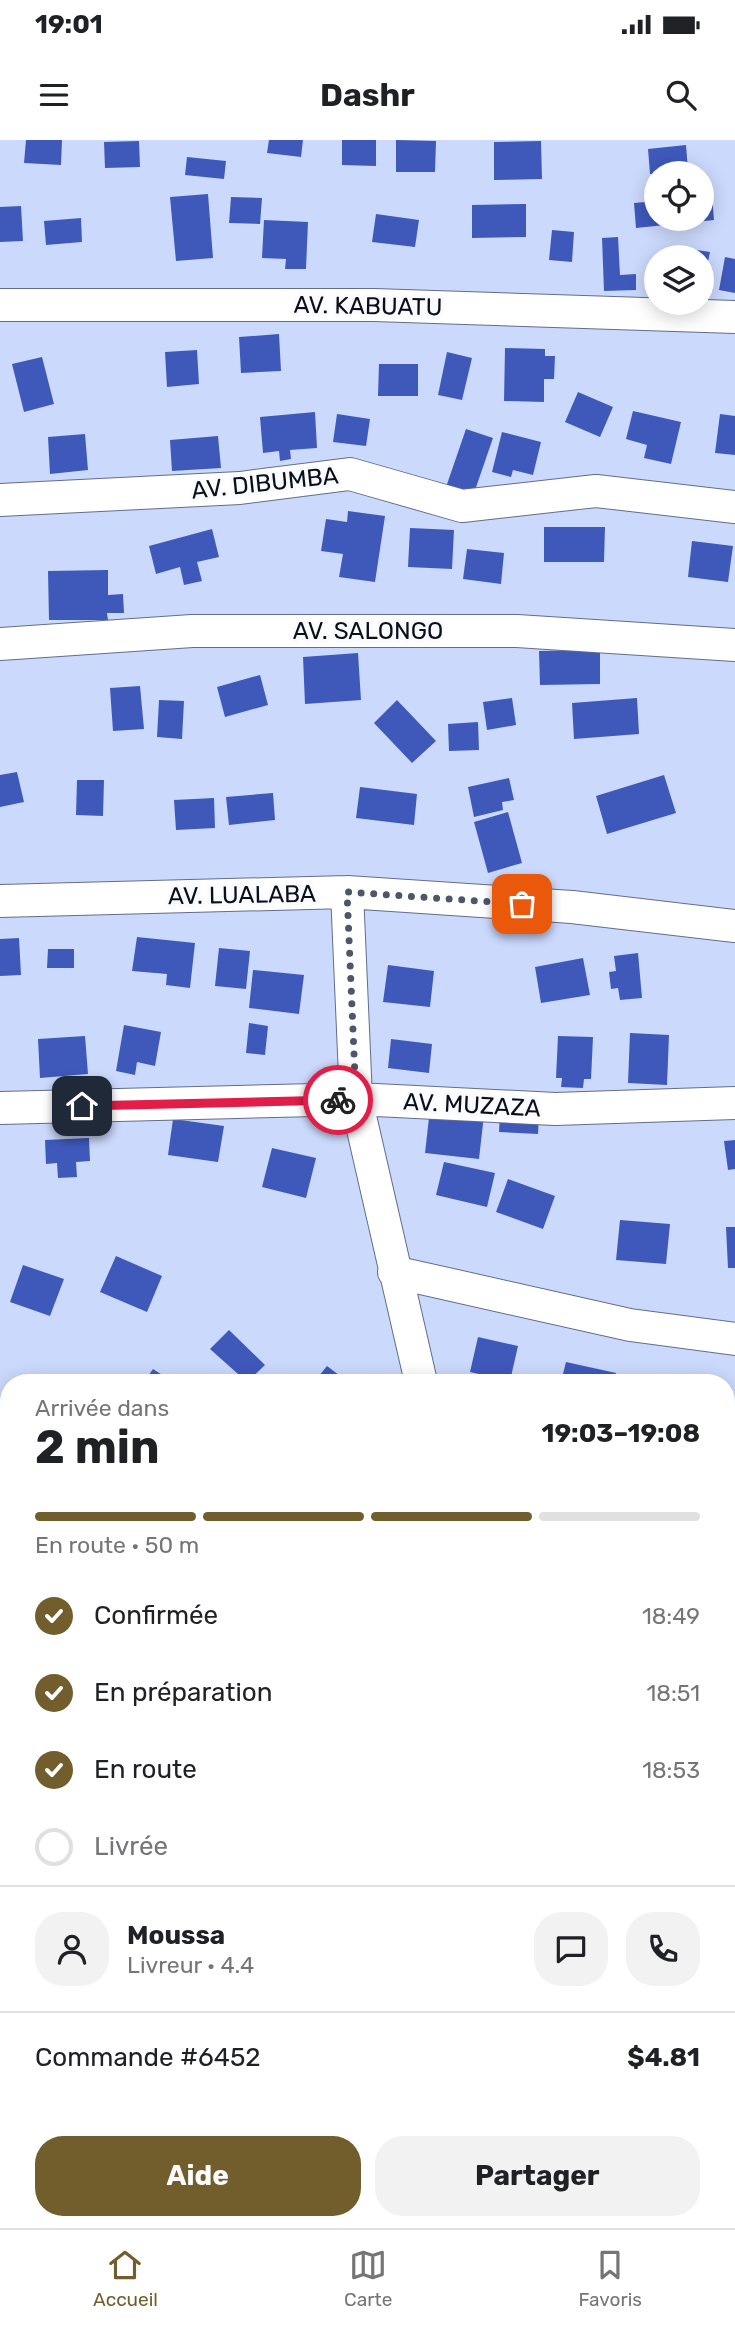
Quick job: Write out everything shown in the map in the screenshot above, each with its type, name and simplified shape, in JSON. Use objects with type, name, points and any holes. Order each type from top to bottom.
[{"type":"street","name":"AV. KABUATU","points":[[0,305],[374,305],[735,317]]},
{"type":"street","name":"AV. DIBUMBA","points":[[0,500],[240,488],[350,474],[462,506],[596,491],[735,507]]},
{"type":"street","name":"AV. SALONGO","points":[[0,644],[192,631],[517,631],[735,645]]},
{"type":"street","name":"AV. LUALABA","points":[[0,901],[347,892],[572,907],[735,926]]},
{"type":"street","points":[[347,892],[356,1099],[419,1374]]},
{"type":"street","name":"AV. MUZAZA","points":[[0,1108],[356,1099],[555,1109],[735,1103]]},
{"type":"street","points":[[394,1272],[630,1325],[735,1339]]},
{"type":"building","points":[[26,140],[62,140],[61,165],[24,163]]},
{"type":"building","points":[[269,140],[303,140],[301,157],[267,153]]},
{"type":"building","points":[[342,140],[376,140],[376,166],[342,165]]},
{"type":"building","points":[[396,140],[436,141],[435,172],[396,172]]},
{"type":"building","points":[[139,141],[140,167],[105,168],[104,142]]},
{"type":"building","points":[[541,141],[542,179],[494,180],[494,142]]},
{"type":"building","points":[[686,145],[687,161],[649,161],[648,149]]},
{"type":"building","points":[[187,157],[226,161],[224,179],[185,175]]},
{"type":"building","points":[[208,194],[213,258],[176,261],[170,197]]},
{"type":"building","points":[[231,197],[262,198],[260,224],[229,223]]},
{"type":"building","points":[[644,202],[644,227],[636,228],[634,203]]},
{"type":"building","points":[[526,204],[526,237],[472,238],[472,205]]},
{"type":"building","points":[[21,206],[23,241],[0,242],[0,207]]},
{"type":"building","points":[[376,214],[419,220],[415,247],[372,242]]},
{"type":"building","points":[[81,218],[82,242],[46,245],[44,221]]},
{"type":"building","points":[[264,220],[308,222],[306,269],[285,269],[286,259],[262,258]]},
{"type":"building","points":[[552,230],[574,232],[572,262],[549,260]]},
{"type":"building","points":[[618,237],[620,275],[636,274],[636,290],[604,291],[602,238]]},
{"type":"building","points":[[725,257],[735,259],[735,293],[719,290]]},
{"type":"building","points":[[279,334],[281,371],[241,373],[239,337]]},
{"type":"building","points":[[505,348],[545,349],[545,356],[555,356],[554,379],[544,379],[544,402],[504,401]]},
{"type":"building","points":[[197,350],[199,384],[167,387],[165,352]]},
{"type":"building","points":[[447,352],[472,358],[462,400],[438,395]]},
{"type":"building","points":[[42,357],[54,404],[24,412],[12,364]]},
{"type":"building","points":[[379,364],[418,364],[418,396],[378,396]]},
{"type":"building","points":[[578,392],[613,407],[600,437],[565,422]]},
{"type":"building","points":[[633,411],[681,422],[671,464],[644,458],[647,445],[626,439]]},
{"type":"building","points":[[315,412],[317,448],[290,450],[291,459],[280,461],[279,451],[263,453],[260,417]]},
{"type":"building","points":[[337,414],[370,419],[366,446],[333,442]]},
{"type":"building","points":[[720,414],[735,416],[735,455],[715,453]]},
{"type":"building","points":[[466,429],[493,438],[472,499],[445,490]]},
{"type":"building","points":[[502,432],[541,442],[533,475],[513,470],[511,477],[492,472]]},
{"type":"building","points":[[85,434],[88,470],[50,474],[48,437]]},
{"type":"building","points":[[218,436],[221,468],[172,471],[170,440]]},
{"type":"building","points":[[348,511],[385,516],[375,582],[339,577],[343,554],[321,551],[326,519],[347,522]]},
{"type":"building","points":[[544,527],[605,527],[604,562],[544,562]]},
{"type":"building","points":[[410,528],[454,530],[452,569],[408,567]]},
{"type":"building","points":[[212,529],[219,557],[197,562],[202,581],[184,585],[180,567],[156,574],[149,546]]},
{"type":"building","points":[[692,541],[733,546],[728,582],[688,577]]},
{"type":"building","points":[[467,549],[504,553],[501,584],[463,579]]},
{"type":"building","points":[[108,570],[108,595],[123,594],[124,613],[107,613],[108,620],[49,620],[48,571]]},
{"type":"building","points":[[600,650],[600,684],[540,685],[539,651]]},
{"type":"building","points":[[358,653],[361,700],[305,704],[303,657]]},
{"type":"building","points":[[260,675],[268,705],[225,717],[217,687]]},
{"type":"building","points":[[140,686],[144,729],[113,731],[110,688]]},
{"type":"building","points":[[512,698],[516,725],[487,730],[483,702]]},
{"type":"building","points":[[637,698],[639,734],[574,739],[572,703]]},
{"type":"building","points":[[159,700],[184,701],[182,739],[157,737]]},
{"type":"building","points":[[397,700],[436,741],[412,763],[374,723]]},
{"type":"building","points":[[478,722],[479,750],[449,751],[448,724]]},
{"type":"building","points":[[17,772],[24,802],[0,807],[0,775]]},
{"type":"building","points":[[664,775],[676,813],[607,834],[596,796]]},
{"type":"building","points":[[509,778],[514,800],[502,802],[503,810],[474,817],[468,787]]},
{"type":"building","points":[[77,780],[104,780],[103,816],[76,815]]},
{"type":"building","points":[[360,787],[417,794],[414,825],[356,818]]},
{"type":"building","points":[[273,793],[275,820],[229,825],[226,797]]},
{"type":"building","points":[[214,798],[215,828],[176,830],[174,800]]},
{"type":"building","points":[[508,812],[522,863],[488,873],[474,822]]},
{"type":"building","points":[[137,937],[195,943],[190,988],[166,985],[167,974],[132,971]]},
{"type":"building","points":[[19,938],[21,975],[0,976],[0,939]]},
{"type":"building","points":[[219,948],[250,951],[246,989],[215,986]]},
{"type":"building","points":[[48,949],[74,949],[74,968],[47,968]]},
{"type":"building","points":[[638,953],[642,998],[620,1000],[618,988],[611,989],[609,972],[616,971],[614,956]]},
{"type":"building","points":[[583,958],[590,995],[541,1003],[535,967]]},
{"type":"building","points":[[388,965],[434,971],[430,1007],[383,1002]]},
{"type":"building","points":[[253,970],[304,975],[299,1014],[249,1008]]},
{"type":"building","points":[[249,1023],[268,1026],[265,1055],[246,1053]]},
{"type":"building","points":[[124,1025],[161,1032],[155,1066],[137,1062],[135,1075],[116,1071]]},
{"type":"building","points":[[630,1033],[669,1035],[667,1085],[628,1083]]},
{"type":"building","points":[[85,1036],[88,1074],[40,1078],[38,1039]]},
{"type":"building","points":[[558,1036],[593,1037],[591,1079],[584,1079],[583,1088],[561,1087],[562,1078],[556,1078]]},
{"type":"building","points":[[391,1039],[432,1044],[429,1073],[388,1068]]},
{"type":"building","points":[[430,1109],[484,1115],[479,1159],[425,1153]]},
{"type":"building","points":[[500,1113],[539,1115],[538,1134],[499,1132]]},
{"type":"building","points":[[173,1119],[224,1126],[218,1162],[168,1155]]},
{"type":"building","points":[[89,1138],[90,1161],[76,1162],[77,1177],[58,1178],[57,1163],[46,1164],[45,1140]]},
{"type":"building","points":[[735,1140],[735,1169],[728,1170],[724,1141]]},
{"type":"building","points":[[272,1148],[316,1158],[306,1198],[262,1187]]},
{"type":"building","points":[[444,1162],[495,1173],[487,1207],[436,1195]]},
{"type":"building","points":[[508,1179],[555,1196],[543,1229],[496,1212]]},
{"type":"building","points":[[620,1220],[670,1224],[666,1264],[616,1260]]},
{"type":"building","points":[[726,1227],[735,1227],[735,1268],[728,1268]]},
{"type":"building","points":[[116,1256],[162,1276],[147,1312],[100,1292]]},
{"type":"building","points":[[23,1265],[64,1279],[50,1316],[10,1302]]},
{"type":"building","points":[[229,1330],[265,1365],[255,1374],[238,1374],[210,1349]]},
{"type":"building","points":[[478,1337],[518,1346],[512,1374],[470,1372]]},
{"type":"building","points":[[566,1362],[616,1373],[616,1374],[563,1374]]},
{"type":"building","points":[[327,1366],[338,1374],[320,1374]]},
{"type":"way so far","points":[[338,1100],[356,1099],[347,892],[522,904]]},
{"type":"route","points":[[82,1106],[338,1100]]}]
